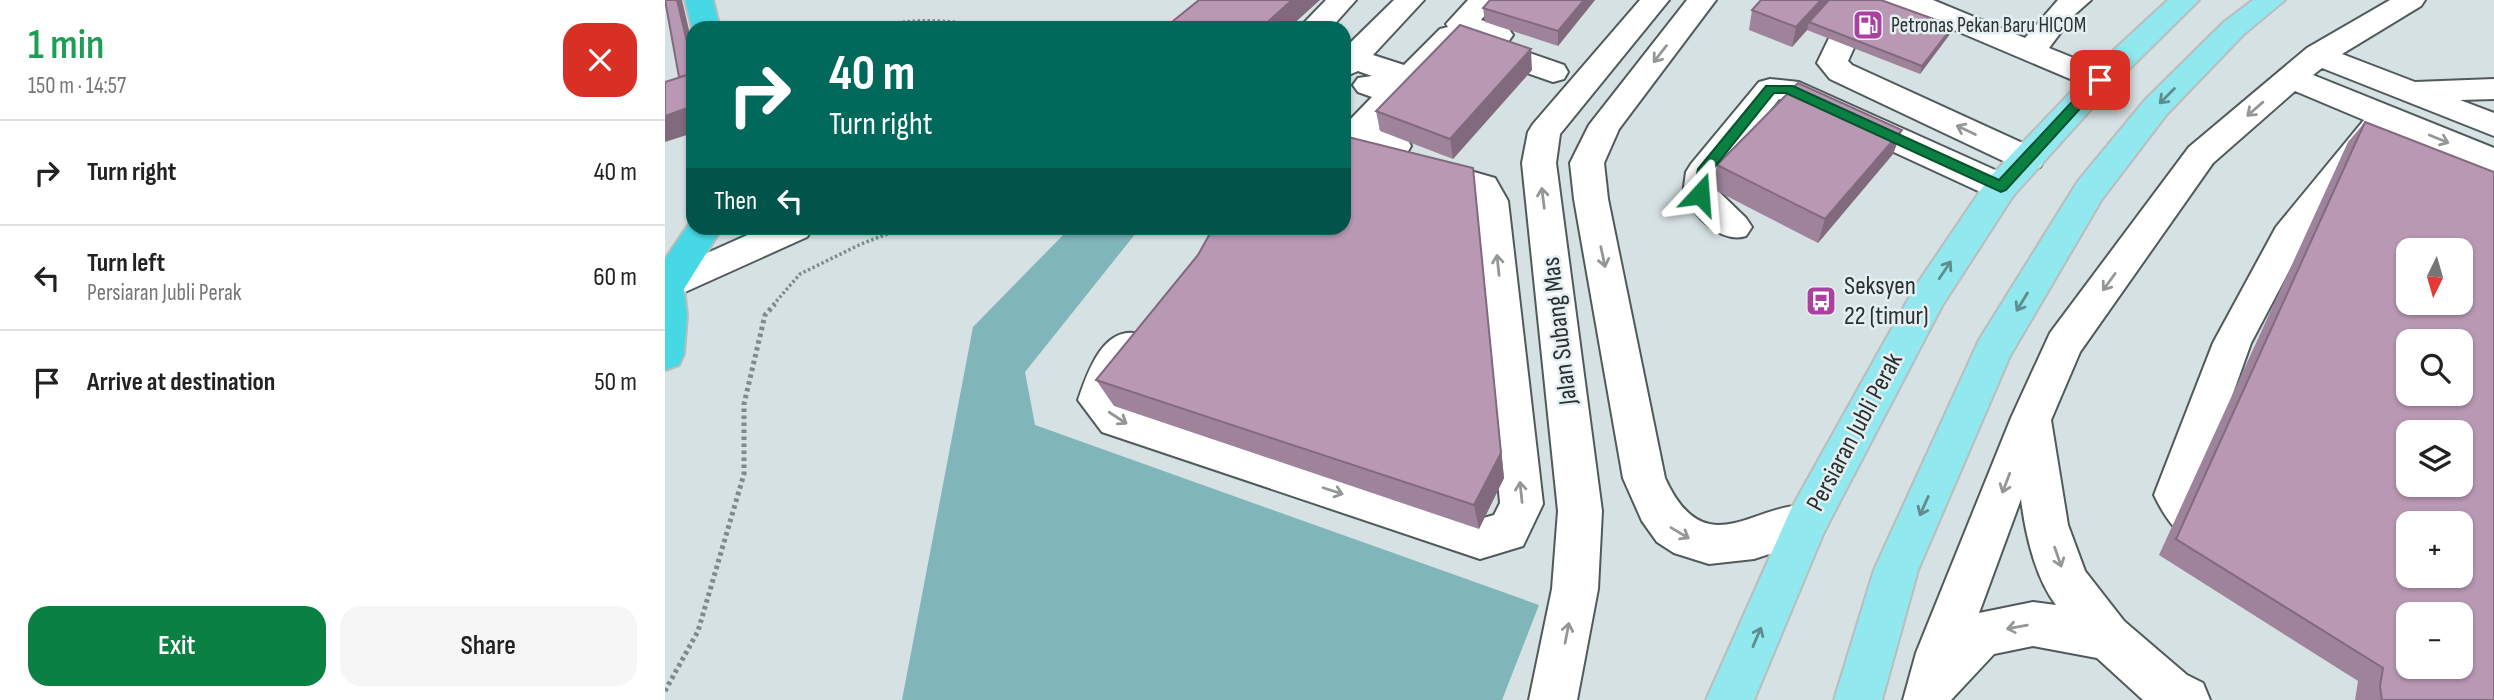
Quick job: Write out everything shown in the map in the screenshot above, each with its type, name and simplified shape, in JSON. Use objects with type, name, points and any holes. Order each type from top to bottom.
[{"type":"highway","points":[[699,0],[704,21]]},
{"type":"highway","points":[[665,354],[668,315],[665,285],[699,235]]},
{"type":"main road","name":"Persiaran Jubli Perak","points":[[1730,700],[1806,523],[1928,297],[2001,187],[2100,80],[2185,0]]},
{"type":"main road","points":[[1858,700],[1896,570],[1993,351],[2089,190],[2156,107],[2234,28],[2270,0]]},
{"type":"street","points":[[1321,21],[1342,0]]},
{"type":"street","points":[[1351,59],[1410,0]]},
{"type":"street","points":[[1351,65],[1409,78],[1450,36],[1559,64],[1461,24],[1484,0]]},
{"type":"street","points":[[1634,5],[1696,0]]},
{"type":"street","name":"Jalan Subang Mas","points":[[1702,0],[1605,125],[1587,163],[1591,199],[1644,478],[1654,506],[1675,533],[1705,545],[1750,541],[1806,523]]},
{"type":"street","points":[[2035,0],[2070,5]]},
{"type":"street","points":[[1930,691],[1940,653],[2031,418],[2064,344],[2201,155],[2305,67],[2411,0]]},
{"type":"street","points":[[1876,6],[1908,1],[2100,80]]},
{"type":"street","name":"Jalan Subang Mas","points":[[1553,700],[1575,589],[1580,511],[1539,163],[1544,132],[1634,5]]},
{"type":"street","points":[[2031,51],[2070,5]]},
{"type":"street","points":[[1841,43],[1832,63],[1840,72],[2028,159]]},
{"type":"street","points":[[1351,67],[1394,93],[1356,133],[1411,152]]},
{"type":"street","points":[[2305,67],[2392,104],[2494,161]]},
{"type":"street","points":[[1734,227],[1700,194],[1703,172],[1770,89],[1788,89],[2001,187]]},
{"type":"street","points":[[2253,563],[2207,533],[2175,495],[2232,343],[2294,227],[2392,104],[2494,89]]},
{"type":"street","points":[[2392,104],[2494,125]]},
{"type":"street","points":[[1149,324],[1107,372],[1098,400],[1116,421],[1480,539],[1508,532],[1522,504],[1492,201],[1483,187],[1461,178],[1351,150]]},
{"type":"street","points":[[665,285],[779,235]]},
{"type":"street","points":[[2031,418],[2050,537],[2067,584],[2108,637],[2175,697]]},
{"type":"street","points":[[1930,691],[1982,634],[2033,624],[2108,637]]},
{"type":"path","points":[[902,21],[919,18],[950,18],[960,21]]},
{"type":"path","points":[[665,691],[698,631],[744,474],[744,404],[765,315],[800,274],[885,235]]},
{"type":"shaded area","points":[[1063,235],[1134,235],[1025,372],[1035,425],[1539,605],[1502,700],[902,700],[973,327]]},
{"type":"building","points":[[665,0],[677,0],[686,38],[686,75],[679,77]]},
{"type":"building","points":[[1199,0],[1292,0],[1269,21],[1173,21]]},
{"type":"building","points":[[1490,0],[1584,0],[1558,31],[1483,8]]},
{"type":"building","points":[[1761,0],[1821,0],[1796,27],[1752,10]]},
{"type":"building","points":[[1829,0],[1881,0],[1953,26],[1922,66],[1809,22]]},
{"type":"building","points":[[1460,25],[1531,49],[1450,139],[1376,111]]},
{"type":"building","points":[[686,75],[686,108],[665,116],[665,82]]},
{"type":"building","points":[[1798,83],[1902,130],[1825,219],[1717,165]]},
{"type":"building","points":[[2365,122],[2494,172],[2494,700],[2382,700],[2380,686],[2383,668],[2176,539]]},
{"type":"building","points":[[1351,138],[1473,168],[1501,453],[1474,505],[1096,380],[1198,255],[1209,235],[1351,235]]},
{"type":"place","name":"Petronas Pekan Baru HICOM","points":[[1868,25]]},
{"type":"place","name":"Seksyen 22 (timur)","points":[[1821,301]]},
{"type":"route","points":[[1700,194],[1703,172],[1770,89],[1788,89],[2001,187],[2100,80]]}]
